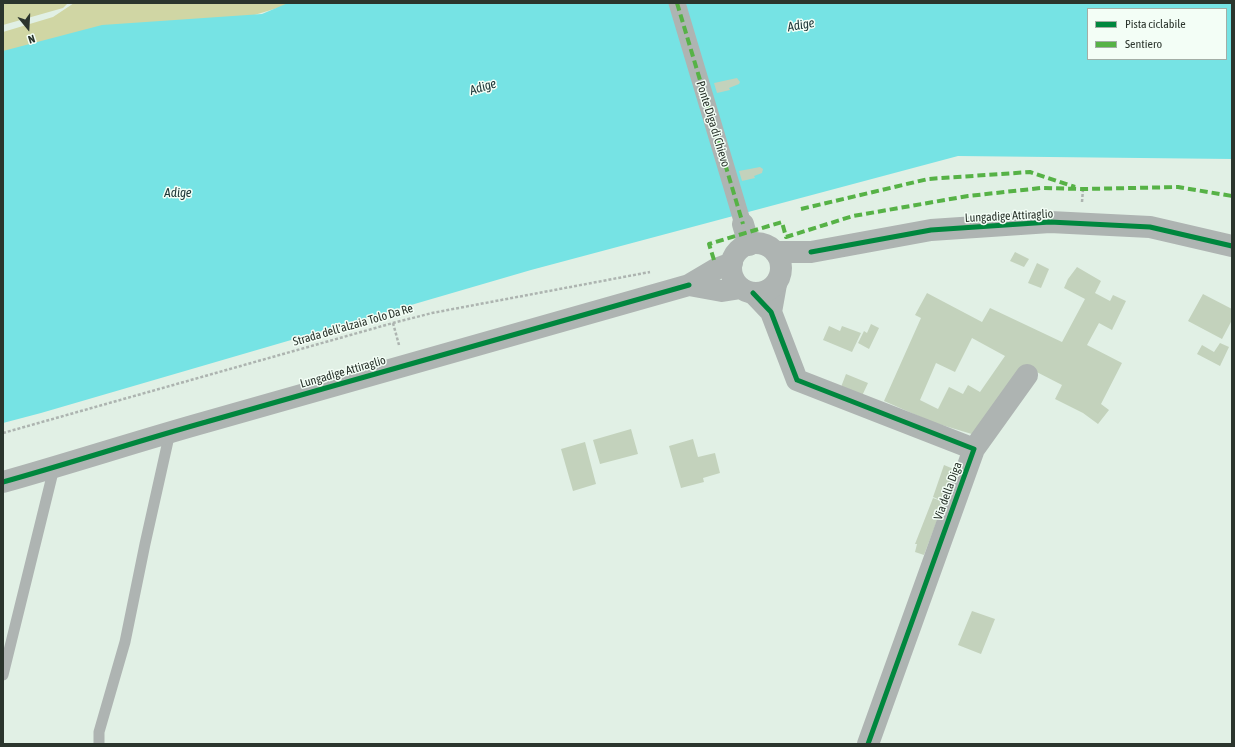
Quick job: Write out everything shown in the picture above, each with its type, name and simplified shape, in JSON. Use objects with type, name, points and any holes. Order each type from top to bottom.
[{"type":"street","name":"Ponte Diga di Chievo","points":[[677,3],[746,235]]},
{"type":"street","name":"Lungadige Attiraglio","points":[[3,482],[54,468],[170,432],[689,285],[716,269],[732,263],[746,235],[769,247],[775,252],[811,252],[931,230],[1050,222],[1150,227],[1232,246]]},
{"type":"street","points":[[771,312],[781,266],[779,258],[775,252]]},
{"type":"street","name":"Lungadige Attiraglio","points":[[689,285],[722,291],[766,291],[778,279],[811,252]]},
{"type":"street","points":[[732,263],[734,279],[771,312],[797,380],[974,449]]},
{"type":"street","name":"Via della Diga","points":[[868,744],[974,449],[1027,375]]},
{"type":"lane","points":[[99,744],[99,732],[125,642],[170,432]]},
{"type":"lane","points":[[3,675],[54,468]]},
{"type":"green space","points":[[3,3],[68,3],[63,8],[3,25]]},
{"type":"green space","points":[[74,3],[294,3],[195,33],[142,33],[107,25],[92,34],[3,63],[3,32],[53,17]]},
{"type":"water","name":"Adige","points":[[288,3],[1232,3],[1232,159],[958,156],[531,270],[3,423],[3,51],[102,25],[262,14]]},
{"type":"building","points":[[737,78],[740,82],[739,84],[729,88],[730,90],[717,93],[714,83]]},
{"type":"building","points":[[760,167],[763,169],[762,173],[754,176],[755,178],[742,181],[739,171]]},
{"type":"building","points":[[1015,252],[1029,259],[1024,267],[1010,261]]},
{"type":"building","points":[[1037,263],[1049,269],[1041,288],[1028,283]]},
{"type":"building","points":[[1077,267],[1101,281],[1095,293],[1110,301],[1113,295],[1126,301],[1112,330],[1099,323],[1087,345],[1122,363],[1101,404],[1109,410],[1098,424],[1083,413],[1055,399],[1062,385],[1027,367],[975,435],[932,422],[884,401],[921,318],[915,315],[927,293],[982,322],[990,308],[1062,342],[1085,299],[1064,288],[1068,279]],"holes":[[[972,338],[1005,356],[980,392],[968,385],[963,394],[949,387],[938,409],[920,400],[936,363],[955,372]]]},
{"type":"building","points":[[1203,294],[1232,309],[1232,320],[1222,339],[1188,321]]},
{"type":"building","points":[[871,324],[879,328],[869,349],[858,343],[864,331],[867,333]]},
{"type":"building","points":[[829,326],[840,331],[842,326],[861,333],[852,352],[823,340]]},
{"type":"building","points":[[1220,343],[1229,347],[1220,366],[1197,354],[1202,345],[1214,352]]},
{"type":"building","points":[[846,374],[868,383],[862,396],[841,387]]},
{"type":"building","points":[[631,429],[638,454],[600,464],[593,440]]},
{"type":"building","points":[[693,439],[698,457],[715,453],[720,473],[703,478],[704,482],[681,488],[669,446]]},
{"type":"building","points":[[585,442],[596,484],[573,491],[561,449]]},
{"type":"building","points":[[944,465],[956,470],[945,502],[933,497]]},
{"type":"building","points":[[933,498],[944,502],[924,555],[915,552],[917,544],[915,544]]},
{"type":"building","points":[[972,611],[995,619],[981,654],[958,645]]},
{"type":"marked path","points":[[677,3],[743,224]]},
{"type":"marked path","points":[[801,209],[928,179],[1030,172],[1075,187]]},
{"type":"marked path","points":[[714,260],[709,244],[782,222],[786,237],[853,216],[968,196],[1041,188],[1083,189],[1178,187],[1232,196]]},
{"type":"cycle path","points":[[811,252],[931,230],[1050,222],[1150,227],[1232,246]]},
{"type":"cycle path","points":[[3,482],[181,429],[689,285]]},
{"type":"cycle path","points":[[753,293],[771,312],[797,380],[974,449],[868,744]]}]
